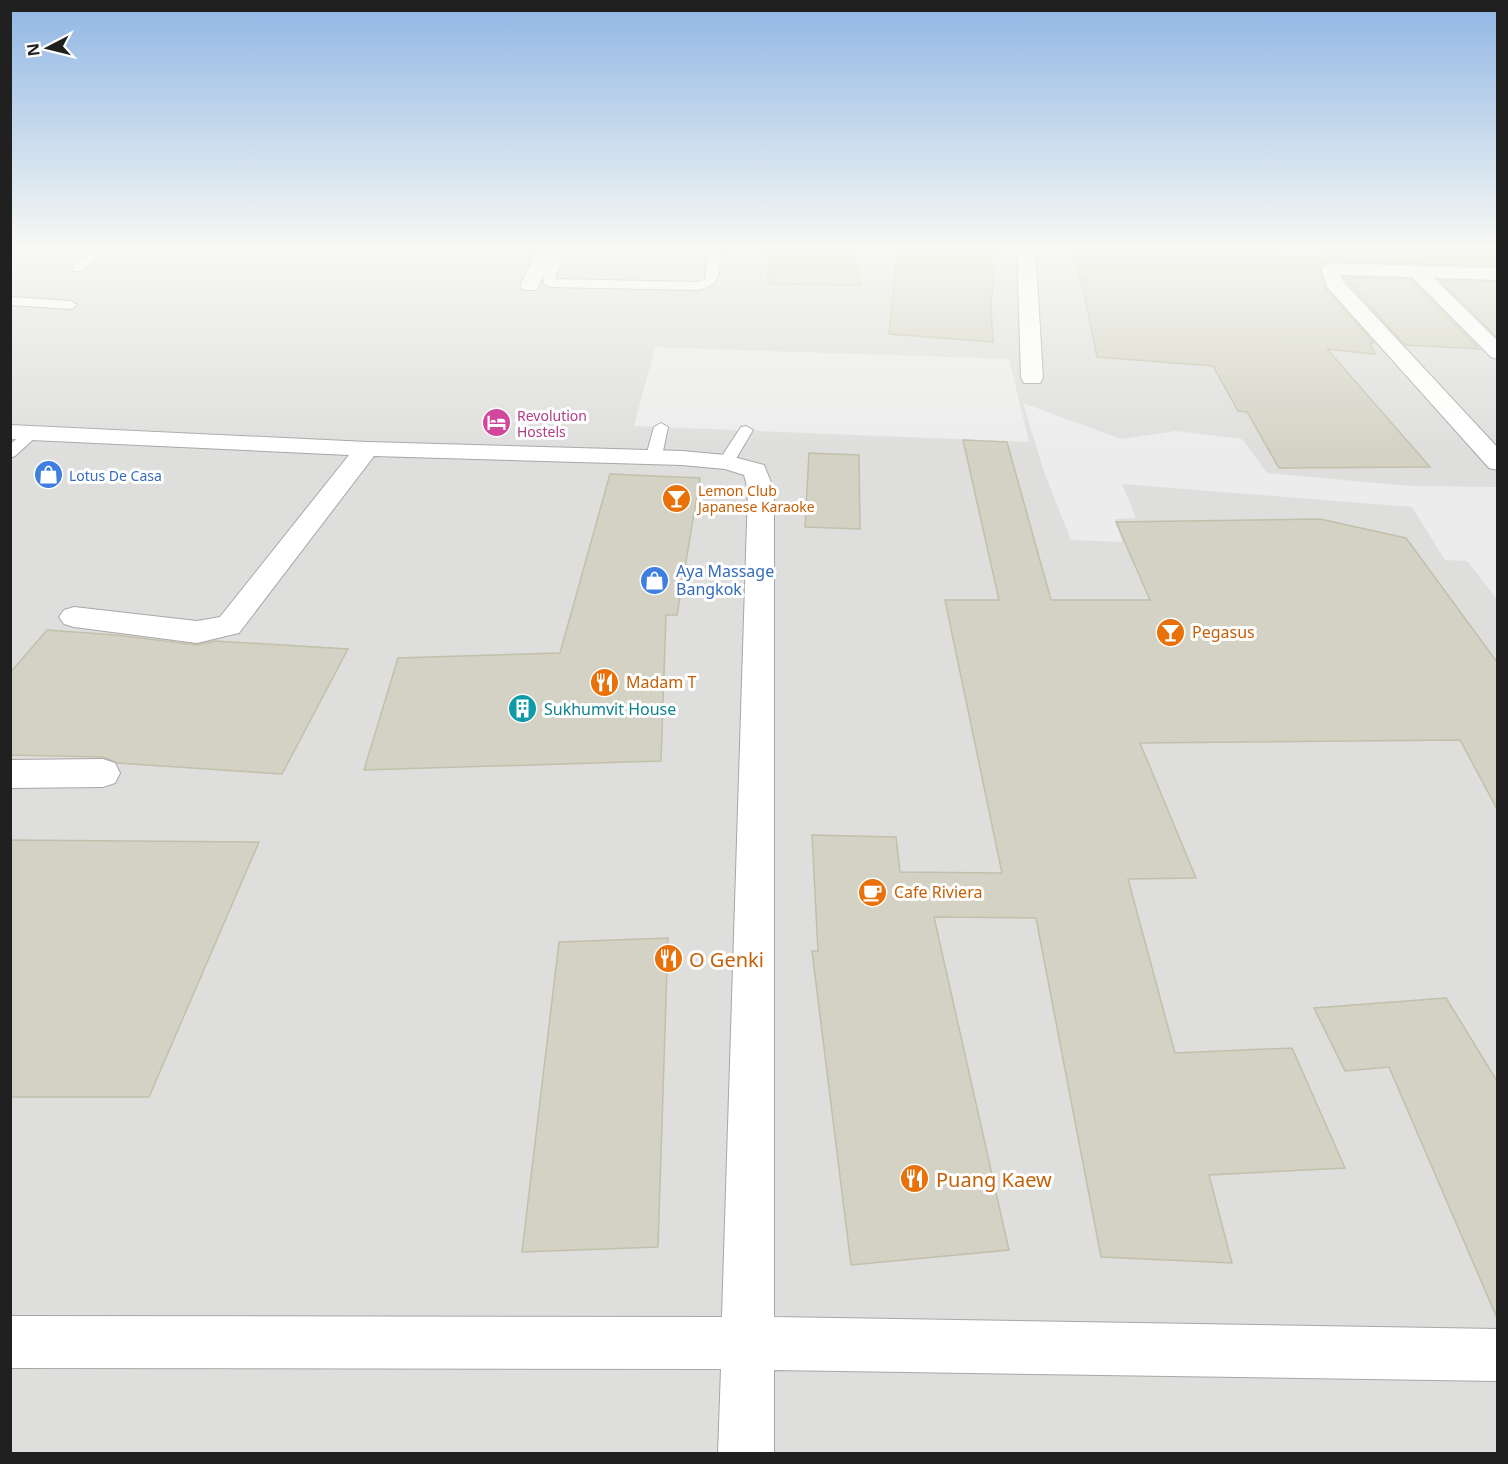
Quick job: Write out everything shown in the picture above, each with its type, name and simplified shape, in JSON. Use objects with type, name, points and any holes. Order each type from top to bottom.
[{"type":"street","points":[[1029,314],[1032,378]]},
{"type":"street","points":[[1362,314],[1497,463]]},
{"type":"street","points":[[1459,314],[1497,353]]},
{"type":"street","points":[[18,439],[367,449],[658,442],[755,470],[760,490],[746,1454]]},
{"type":"street","points":[[74,617],[197,632],[229,626],[367,449]]},
{"type":"street","points":[[10,774],[103,773]]},
{"type":"street","points":[[10,1342],[746,1343],[1497,1355]]},
{"type":"lane","points":[[726,462],[746,430]]},
{"type":"shaded area","points":[[11,314],[1497,314],[1497,1453],[11,1453]]},
{"type":"shaded area","points":[[655,347],[1009,359],[1029,442],[634,426]]},
{"type":"shaded area","points":[[1023,403],[1121,439],[1176,431],[1242,439],[1267,473],[1410,486],[1497,487],[1497,599],[1467,561],[1445,560],[1412,507],[1122,484],[1136,518],[1115,519],[1122,542],[1071,540],[1044,472]]},
{"type":"building","points":[[891,314],[991,314],[993,342],[889,334]]},
{"type":"building","points":[[1088,314],[1348,314],[1374,343],[1370,343],[1375,354],[1327,349],[1430,467],[1279,468],[1247,412],[1238,411],[1213,366],[1097,357]]},
{"type":"building","points":[[1377,314],[1445,314],[1479,349],[1405,345]]},
{"type":"building","points":[[1474,314],[1497,314],[1497,337]]},
{"type":"building","points":[[963,440],[1007,442],[1051,600],[1150,600],[1116,522],[1320,519],[1406,538],[1497,662],[1497,809],[1460,740],[1140,743],[1196,878],[1128,879],[1175,1053],[1292,1048],[1345,1168],[1209,1175],[1232,1263],[1101,1257],[1036,918],[934,917],[1009,1250],[851,1265],[812,951],[818,951],[812,835],[896,837],[900,872],[1002,873],[945,600],[999,600]]},
{"type":"building","points":[[809,453],[859,455],[860,529],[805,527]]},
{"type":"building","name":"Sukhumvit House","points":[[610,474],[700,478],[677,615],[666,615],[661,761],[364,770],[398,658],[560,653]]},
{"type":"building","points":[[47,630],[116,635],[197,645],[215,641],[348,649],[282,774],[117,763],[103,757],[10,755],[10,673]]},
{"type":"building","points":[[10,840],[259,842],[149,1097],[10,1097]]},
{"type":"building","points":[[668,938],[658,1247],[522,1252],[559,942]]},
{"type":"building","points":[[1446,998],[1497,1081],[1497,1318],[1389,1067],[1345,1071],[1314,1008]]},
{"type":"place","name":"Revolution Hostels","points":[[496,423]]},
{"type":"place","name":"Lotus De Casa","points":[[48,475]]},
{"type":"place","name":"Lemon Club Japanese Karaoke","points":[[677,498]]},
{"type":"place","name":"Aya Massage Bangkok","points":[[655,580]]},
{"type":"place","name":"Pegasus","points":[[1171,632]]},
{"type":"place","name":"Madam T","points":[[605,682]]},
{"type":"place","name":"Sukhumvit House","points":[[523,709]]},
{"type":"place","name":"Cafe Riviera","points":[[873,892]]},
{"type":"place","name":"O Genki","points":[[668,959]]},
{"type":"place","name":"Puang Kaew","points":[[915,1179]]}]
